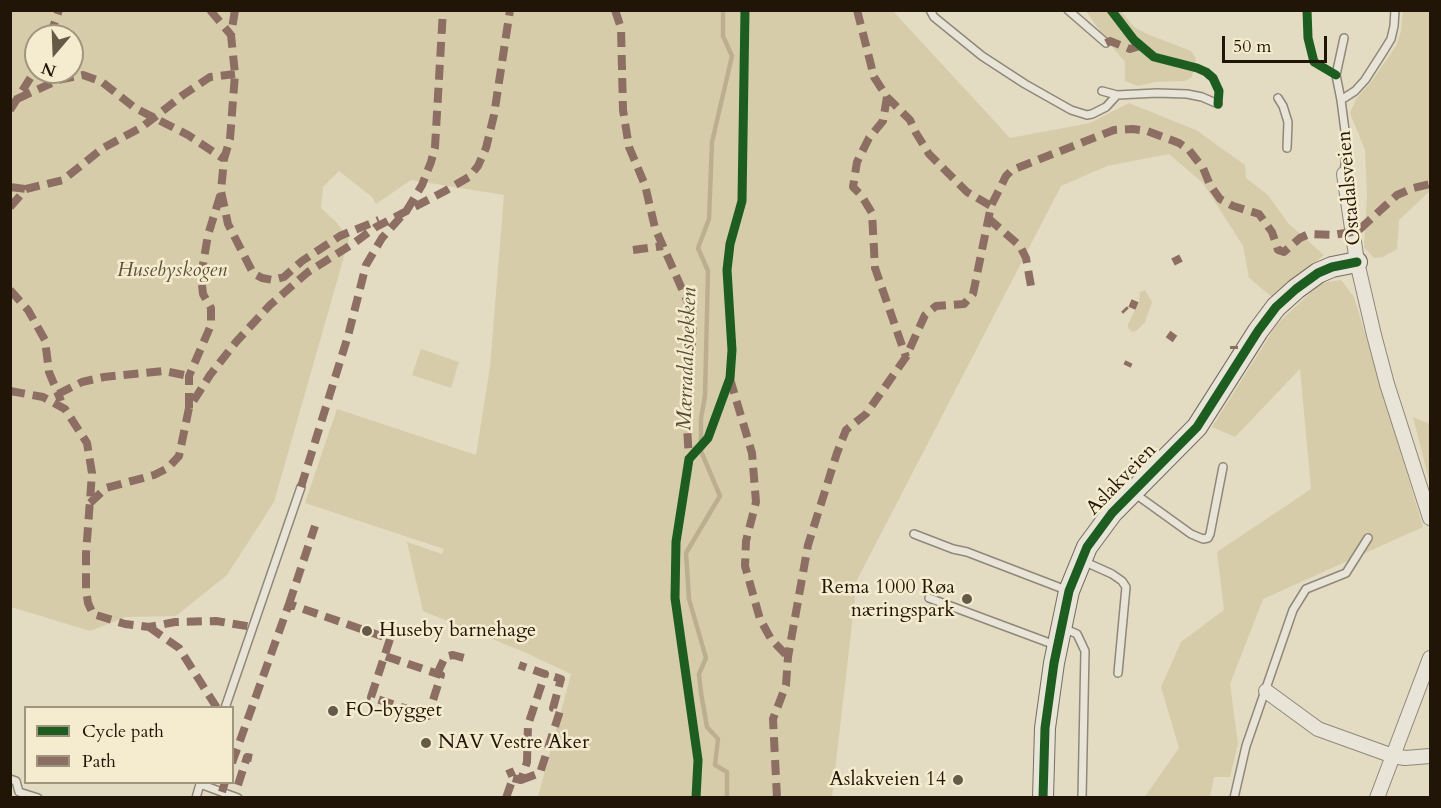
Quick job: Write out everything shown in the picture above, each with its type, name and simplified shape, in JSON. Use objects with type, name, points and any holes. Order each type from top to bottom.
[{"type":"street","name":"Ostadalsveien","points":[[1344,174],[1357,262],[1385,377],[1431,518]]},
{"type":"street","name":"Aslakveien","points":[[1042,798],[1045,728],[1059,636],[1069,591],[1081,560],[1096,533],[1132,492],[1197,427],[1258,331],[1276,307],[1318,273],[1332,267],[1357,262]]},
{"type":"street","points":[[1377,798],[1431,658]]},
{"type":"street","points":[[1266,691],[1318,729],[1393,756],[1405,758],[1431,756]]},
{"type":"lane","points":[[930,10],[946,28],[991,62],[1071,110],[1080,114],[1092,114],[1106,107],[1117,95]]},
{"type":"lane","points":[[1068,10],[1106,43]]},
{"type":"lane","points":[[1341,100],[1355,91],[1365,80],[1383,52],[1394,26],[1395,10]]},
{"type":"lane","name":"Ostadalsveien","points":[[1344,38],[1336,75],[1347,146],[1344,174]]},
{"type":"lane","points":[[1102,91],[1117,95],[1172,93],[1202,97],[1218,104]]},
{"type":"lane","points":[[1278,98],[1288,122],[1287,148]]},
{"type":"lane","points":[[1132,492],[1191,534],[1203,539],[1208,538],[1223,467]]},
{"type":"lane","points":[[226,706],[300,487]]},
{"type":"lane","points":[[914,534],[1069,591]]},
{"type":"lane","points":[[1234,798],[1246,746],[1293,610],[1306,589],[1346,573],[1368,538]]},
{"type":"lane","points":[[1081,560],[1112,574],[1126,587],[1118,673]]},
{"type":"lane","points":[[929,598],[1059,636],[1077,634],[1085,651],[1082,798]]},
{"type":"lane","points":[[10,779],[16,781],[19,792],[38,798]]},
{"type":"lane","points":[[203,784],[238,798]]},
{"type":"green space","name":"Husebyskogen","points":[[10,11],[893,11],[1010,138],[1090,123],[1129,103],[1196,130],[1245,165],[1246,178],[1268,195],[1288,223],[1324,255],[1272,297],[1249,278],[1243,246],[1203,183],[1169,154],[1107,166],[1061,186],[857,580],[832,797],[538,797],[571,674],[524,652],[423,611],[407,542],[442,554],[444,549],[305,503],[337,409],[476,455],[490,367],[504,195],[411,180],[376,204],[372,197],[339,171],[323,187],[321,208],[337,223],[349,239],[274,502],[227,575],[176,616],[126,617],[90,631],[11,607]]},
{"type":"green space","points":[[1086,11],[1121,11],[1134,27],[1191,51],[1196,59],[1192,77],[1185,81],[1155,82],[1138,86],[1125,81],[1125,62]]},
{"type":"green space","points":[[1403,11],[1430,11],[1430,191],[1399,220],[1397,249],[1383,257],[1374,258],[1364,247],[1367,195],[1365,150],[1350,113],[1356,99],[1396,46],[1401,31]]},
{"type":"green space","points":[[1341,280],[1354,297],[1423,527],[1263,599],[1230,684],[1238,744],[1230,777],[1214,777],[1210,797],[1144,798],[1179,748],[1161,687],[1181,642],[1224,610],[1217,552],[1311,489],[1300,369],[1235,437],[1212,427],[1277,324],[1321,283]]},
{"type":"green space","points":[[1145,290],[1152,302],[1145,322],[1132,332],[1128,324],[1139,302],[1140,292]]},
{"type":"green space","points":[[421,349],[459,362],[451,388],[412,375]]},
{"type":"green space","points":[[1413,417],[1430,424],[1430,485],[1429,480]]},
{"type":"waterway","name":"Mærradalsbekken","points":[[723,10],[723,36],[732,56],[712,142],[709,219],[698,248],[708,271],[705,396],[701,418],[701,451],[720,496],[686,553],[689,599],[706,658],[699,674],[701,693],[707,727],[718,739],[715,765],[727,772],[727,798]]},
{"type":"marked path","points":[[54,24],[59,10]]},
{"type":"marked path","points":[[210,10],[231,35]]},
{"type":"marked path","points":[[235,10],[231,35],[235,74],[230,139],[224,159],[221,191],[228,224],[253,273],[273,280],[284,277],[302,261],[340,236],[379,220]]},
{"type":"marked path","points":[[301,487],[348,336],[366,265],[382,238],[407,210],[422,185],[431,162],[435,147],[443,10]]},
{"type":"marked path","points":[[90,503],[106,488],[154,475],[168,468],[179,456],[189,408],[210,375],[270,305],[308,272],[376,227],[469,177],[478,166],[486,148],[494,115],[510,10]]},
{"type":"marked path","points":[[615,10],[621,28],[623,110],[629,147],[645,185],[655,228],[689,305],[693,332],[686,411],[689,459]]},
{"type":"marked path","points":[[857,10],[874,77],[887,97],[910,120],[929,154],[967,192],[991,206]]},
{"type":"marked path","points":[[1106,43],[1110,41],[1130,49],[1140,46]]},
{"type":"marked path","points":[[10,207],[26,189],[63,180],[103,148],[142,127],[210,77],[235,74]]},
{"type":"marked path","points":[[17,99],[58,80],[83,75],[102,82],[135,108],[188,135],[224,159]]},
{"type":"marked path","points":[[10,110],[26,84]]},
{"type":"marked path","points":[[887,97],[883,121],[869,138],[857,162],[853,187],[872,213],[875,268],[906,357]]},
{"type":"marked path","points":[[777,798],[773,719],[786,685],[788,657],[808,545],[837,453],[846,430],[866,414],[906,357],[925,315],[936,306],[964,304],[973,294],[991,206],[1006,176],[1012,170],[1114,130],[1147,131],[1179,143],[1189,150],[1203,168],[1210,185],[1220,199],[1233,206],[1259,214],[1272,232],[1278,250],[1284,252],[1300,238],[1309,234],[1333,235],[1360,229],[1397,195],[1430,184]]},
{"type":"marked path","points":[[10,187],[26,189]]},
{"type":"marked path","points":[[189,408],[189,376],[211,325],[211,308],[203,294],[201,276],[208,235],[221,193]]},
{"type":"marked path","points":[[988,218],[1020,246],[1026,258],[1031,286]]},
{"type":"marked path","points":[[633,250],[663,246]]},
{"type":"marked path","points":[[1173,262],[1181,258]]},
{"type":"marked path","points":[[10,290],[28,310],[45,340],[49,372],[61,401]]},
{"type":"marked path","points":[[1130,303],[1137,306]]},
{"type":"marked path","points":[[1168,334],[1175,339]]},
{"type":"marked path","points":[[1127,366],[1129,362]]},
{"type":"marked path","points":[[58,394],[82,382],[104,377],[164,371],[189,376]]},
{"type":"marked path","points":[[730,379],[752,453],[756,502],[746,541],[745,566],[760,619],[771,639],[788,657]]},
{"type":"marked path","points":[[10,391],[43,397],[65,409],[87,443],[92,473],[86,554],[86,590],[93,614],[125,624],[149,627],[175,622],[216,621],[253,627]]},
{"type":"marked path","points":[[289,604],[315,526]]},
{"type":"marked path","points":[[234,757],[289,604],[390,639],[371,697],[428,716],[441,675],[385,656]]},
{"type":"marked path","points":[[149,627],[179,648],[216,706]]},
{"type":"marked path","points":[[437,674],[445,657],[453,655],[468,659]]},
{"type":"marked path","points":[[513,778],[521,780],[527,762],[528,725],[545,674],[519,665]]},
{"type":"marked path","points":[[521,780],[540,773],[560,711],[553,708],[561,679],[545,674]]},
{"type":"marked path","points":[[238,785],[247,757],[252,758]]},
{"type":"marked path","points":[[506,798],[513,778],[509,769]]},
{"type":"marked path","points":[[222,792],[224,784]]},
{"type":"cycle path","points":[[696,798],[698,760],[675,598],[676,542],[689,459],[708,438],[730,378],[732,350],[727,270],[730,244],[742,201],[745,10]]},
{"type":"cycle path","points":[[1111,10],[1134,40],[1154,57],[1197,68],[1213,78],[1219,91],[1218,104]]},
{"type":"cycle path","points":[[1307,10],[1308,38],[1314,62],[1336,75]]},
{"type":"cycle path","points":[[1043,798],[1045,728],[1054,663],[1069,591],[1087,547],[1112,513],[1197,427],[1258,331],[1276,307],[1318,273],[1332,267],[1357,262]]},
{"type":"place","name":"Rema 1000 Røa næringspark","points":[[967,599]]},
{"type":"place","name":"Huseby barnehage","points":[[367,631]]},
{"type":"place","name":"FO-bygget","points":[[333,711]]},
{"type":"place","name":"NAV Vestre Aker","points":[[426,743]]},
{"type":"place","name":"Aslakveien 14","points":[[958,780]]}]
